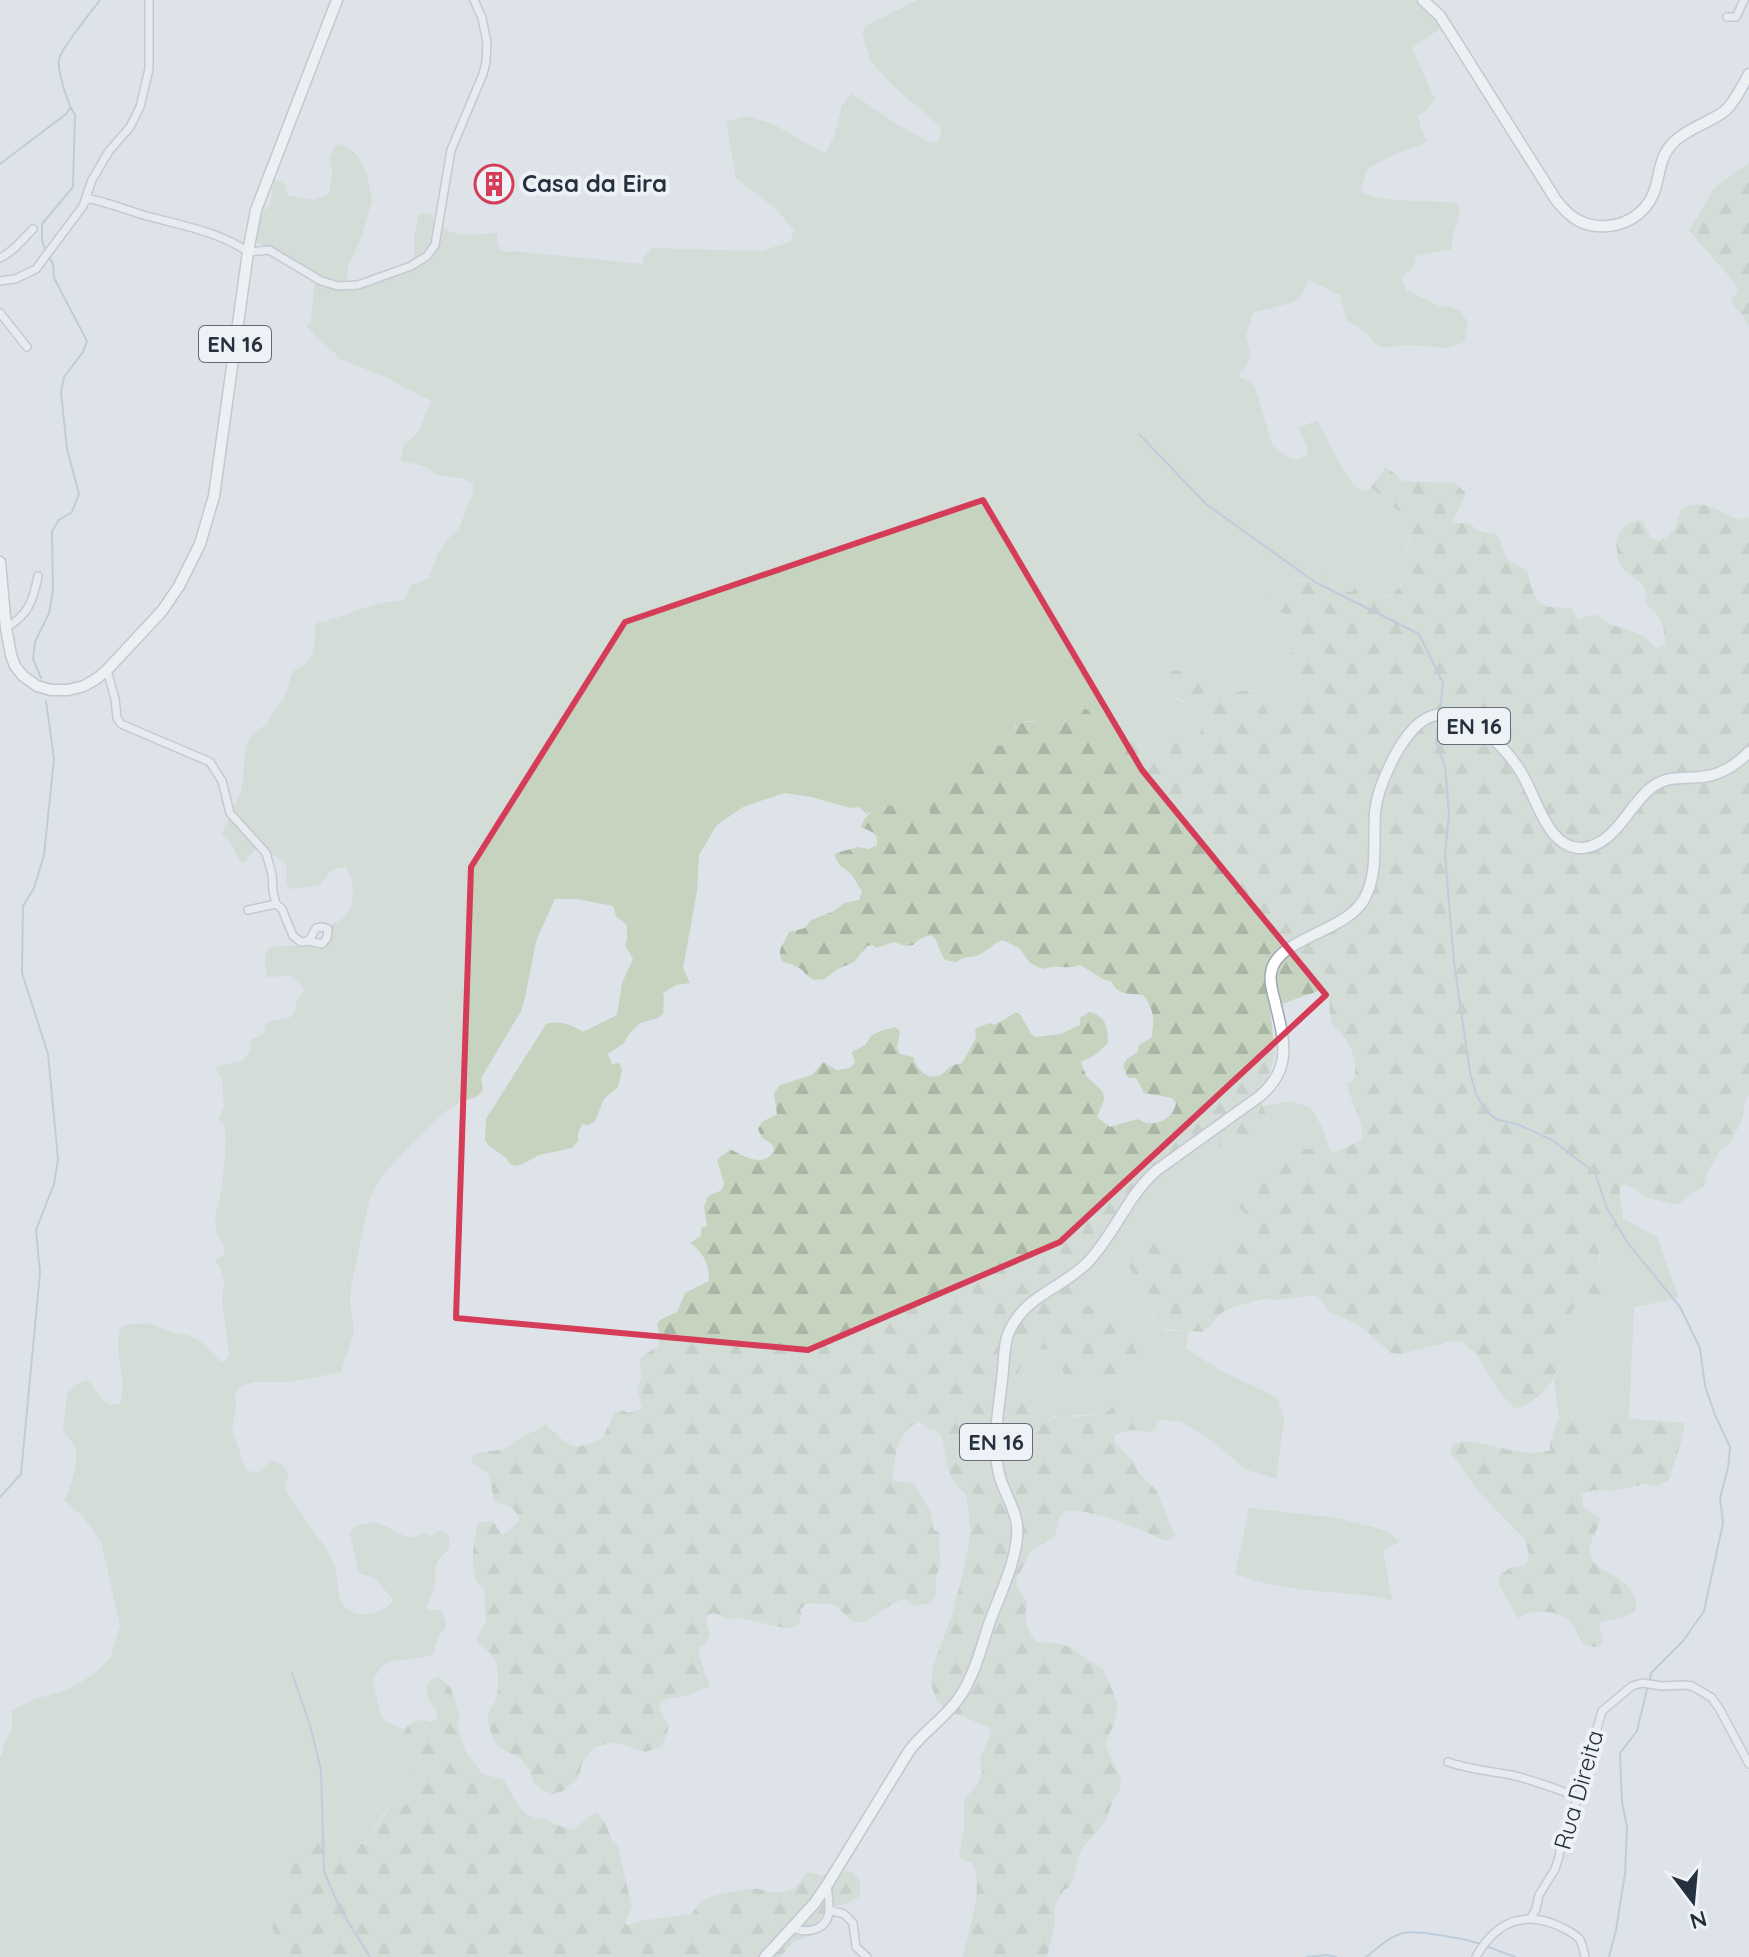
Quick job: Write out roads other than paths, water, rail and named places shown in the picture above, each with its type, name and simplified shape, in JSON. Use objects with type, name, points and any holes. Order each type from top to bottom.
[{"type":"main road","name":"EN 16","points":[[0,562],[8,645],[15,666],[37,686],[51,690],[84,686],[107,670],[162,611],[179,586],[200,544],[214,496],[256,210],[337,0]]},
{"type":"main road","points":[[1423,0],[1440,16],[1556,200],[1564,211],[1584,224],[1615,226],[1636,217],[1653,196],[1665,153],[1684,133],[1729,107],[1749,74]]},
{"type":"main road","name":"EN 16","points":[[765,1957],[827,1885],[909,1751],[960,1697],[973,1671],[1010,1567],[1017,1537],[1017,1524],[999,1474],[995,1450],[1007,1337],[1019,1315],[1039,1296],[1078,1272],[1090,1260],[1143,1182],[1260,1096],[1278,1078],[1283,1040],[1271,983],[1273,965],[1289,948],[1343,921],[1365,898],[1374,866],[1375,812],[1379,792],[1408,734],[1432,715],[1446,714],[1461,718],[1479,729],[1506,752],[1519,769],[1551,831],[1570,847],[1584,848],[1610,834],[1656,785],[1685,776],[1706,777],[1724,771],[1749,752]]},
{"type":"street","points":[[0,281],[15,279],[36,269],[83,206],[92,180],[109,151],[130,127],[140,107],[149,69],[149,0]]},
{"type":"street","points":[[86,198],[209,234],[237,244],[248,252],[269,250],[321,281],[338,286],[358,285],[411,266],[427,256],[435,245],[451,150],[486,62],[485,30],[474,0]]},
{"type":"street","points":[[1727,17],[1736,17],[1744,0]]},
{"type":"street","points":[[0,258],[33,229]]},
{"type":"street","points":[[0,313],[27,347]]},
{"type":"street","points":[[6,628],[33,602],[38,576]]},
{"type":"street","points":[[107,670],[121,724],[210,762],[222,781],[230,813],[266,853],[276,904],[282,909],[293,936],[301,942],[309,941]]},
{"type":"street","points":[[248,910],[276,904]]},
{"type":"street","name":"Rua Direita","points":[[1531,1918],[1539,1895],[1555,1869],[1583,1783],[1584,1758],[1602,1711],[1637,1683],[1692,1686],[1712,1698],[1749,1764]]},
{"type":"street","points":[[1448,1762],[1513,1776],[1578,1797]]},
{"type":"street","points":[[793,1928],[802,1932],[822,1925],[829,1915],[827,1885]]},
{"type":"street","points":[[829,1910],[844,1914],[853,1923],[856,1947],[867,1957]]},
{"type":"street","points":[[1476,1957],[1481,1948],[1510,1922],[1531,1918],[1554,1923],[1575,1934],[1582,1943],[1585,1957]]},
{"type":"waterway","points":[[46,251],[42,241],[42,224],[73,187],[75,115],[64,88],[59,59],[100,0]]},
{"type":"waterway","points":[[0,164],[70,108]]},
{"type":"waterway","points":[[41,678],[33,659],[35,642],[49,613],[53,591],[52,531],[59,520],[72,512],[79,494],[67,449],[61,392],[64,377],[83,352],[87,341],[54,278],[49,257]]},
{"type":"waterway","points":[[1139,434],[1206,504],[1315,582],[1419,634],[1443,683],[1440,712]]},
{"type":"waterway","points":[[0,1497],[21,1474],[40,1273],[36,1230],[54,1184],[58,1159],[48,1054],[22,973],[23,906],[34,888],[44,855],[54,759],[46,701]]},
{"type":"waterway","points":[[1439,718],[1436,743],[1445,766],[1449,814],[1445,855],[1454,962],[1476,1094],[1485,1110],[1496,1119],[1519,1125],[1552,1140],[1595,1173],[1607,1208],[1627,1242],[1680,1307],[1700,1348],[1705,1386],[1730,1447],[1720,1498],[1723,1523],[1704,1611],[1683,1641],[1651,1673],[1650,1679]]},
{"type":"waterway","points":[[292,1673],[321,1770],[324,1871],[340,1909],[370,1957]]},
{"type":"waterway","points":[[1609,1957],[1625,1874],[1627,1827],[1622,1802],[1620,1753],[1637,1731],[1647,1689]]},
{"type":"waterway","points":[[1366,1957],[1388,1940],[1404,1933],[1442,1936],[1480,1944]]},
{"type":"waterway","points":[[1486,1946],[1515,1957]]},
{"type":"waterway","points":[[1307,1957],[1336,1957]]},
{"type":"place","name":"Casa da Eira","points":[[494,184]]}]
